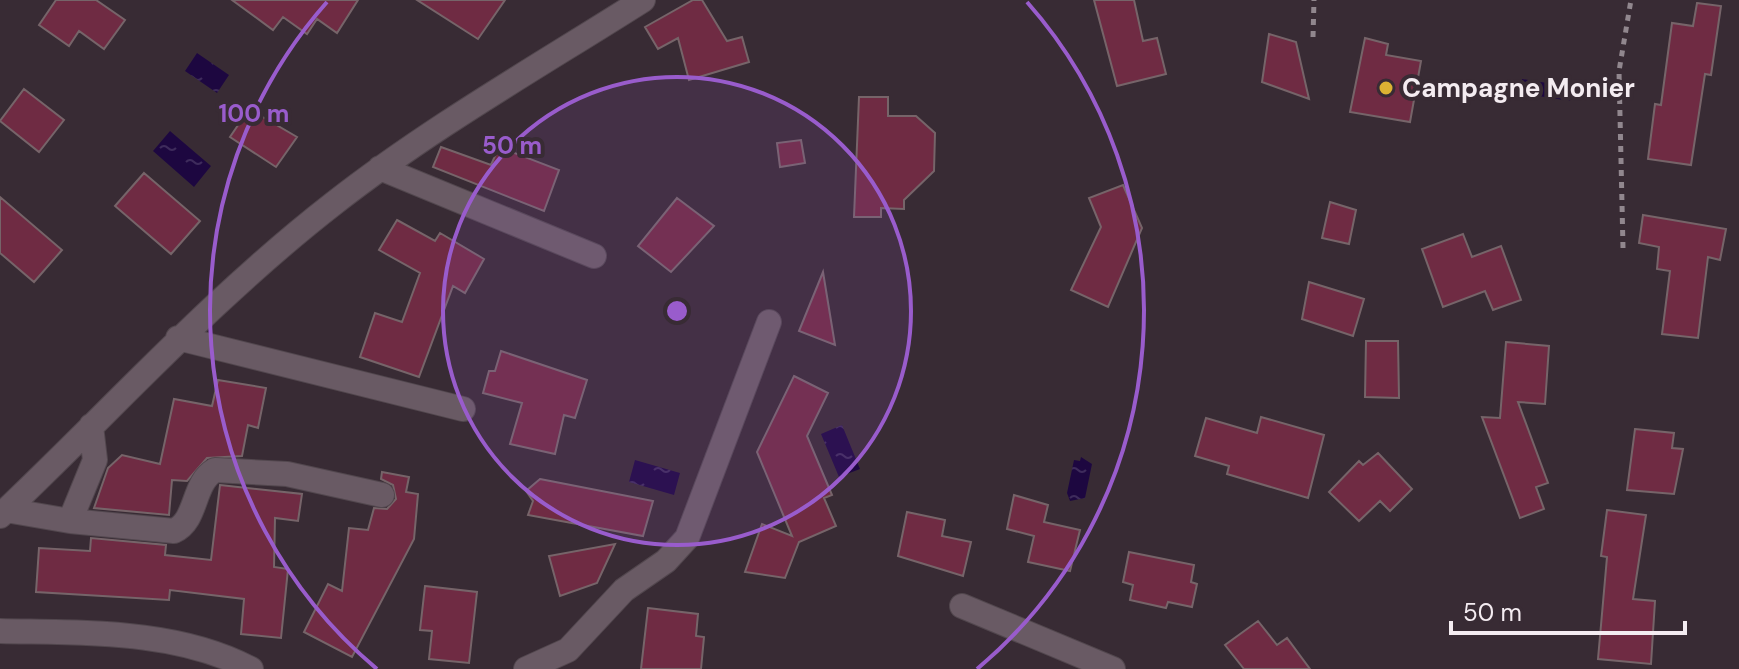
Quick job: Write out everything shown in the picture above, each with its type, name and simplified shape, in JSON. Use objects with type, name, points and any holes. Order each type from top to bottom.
[{"type":"street","points":[[3,513],[178,338],[269,256],[380,168],[643,0]]},
{"type":"street","points":[[380,168],[594,256]]},
{"type":"street","points":[[526,669],[568,650],[624,590],[666,561],[687,538],[769,322]]},
{"type":"street","points":[[178,338],[463,409]]},
{"type":"street","points":[[70,521],[95,460],[91,426]]},
{"type":"street","points":[[3,513],[178,530],[205,477],[215,470],[287,474],[382,495]]},
{"type":"street","points":[[962,606],[1113,669]]},
{"type":"street","points":[[0,631],[78,633],[177,644],[251,669]]},
{"type":"path","points":[[1313,37],[1314,0]]},
{"type":"path","points":[[1623,248],[1619,71],[1631,0]]},
{"type":"water","points":[[197,53],[229,75],[217,93],[185,71]]},
{"type":"water","points":[[1522,79],[1572,87],[1570,101],[1520,93]]},
{"type":"water","points":[[170,131],[211,166],[194,187],[153,151]]},
{"type":"water","points":[[842,425],[860,469],[839,477],[821,434]]},
{"type":"water","points":[[1081,457],[1092,464],[1085,498],[1070,501],[1067,493],[1074,460],[1080,461]]},
{"type":"water","points":[[635,460],[680,473],[674,495],[629,482]]},
{"type":"building","points":[[56,0],[96,0],[125,20],[104,49],[79,31],[69,46],[39,25]]},
{"type":"building","points":[[232,0],[358,0],[337,33],[317,19],[307,34],[283,17],[273,30]]},
{"type":"building","points":[[417,0],[505,0],[478,39]]},
{"type":"building","points":[[693,0],[702,0],[727,41],[742,37],[749,62],[689,80],[678,38],[658,49],[645,27]]},
{"type":"building","points":[[1094,0],[1134,0],[1143,41],[1157,38],[1166,74],[1117,86]]},
{"type":"building","points":[[1697,3],[1721,6],[1711,75],[1705,74],[1691,165],[1648,159],[1655,104],[1661,105],[1672,23],[1693,26]]},
{"type":"building","points":[[1269,34],[1296,42],[1309,99],[1262,82]]},
{"type":"building","name":"Campagne Monier","points":[[1365,38],[1388,44],[1386,55],[1421,61],[1410,122],[1350,112]]},
{"type":"building","points":[[24,89],[64,120],[39,152],[0,121]]},
{"type":"building","points":[[859,97],[888,97],[888,116],[916,116],[935,133],[934,171],[904,200],[904,209],[881,208],[881,217],[854,217]]},
{"type":"building","points":[[249,109],[297,137],[276,167],[230,137]]},
{"type":"building","points":[[801,140],[805,163],[780,167],[777,143]]},
{"type":"building","points":[[441,147],[491,165],[499,147],[559,170],[544,211],[433,167]]},
{"type":"building","points":[[144,173],[200,221],[171,254],[115,206]]},
{"type":"building","points":[[1123,185],[1142,228],[1108,307],[1071,290],[1101,227],[1089,198]]},
{"type":"building","points":[[0,197],[62,250],[34,282],[0,253]]},
{"type":"building","points":[[677,198],[714,226],[671,272],[638,246]]},
{"type":"building","points":[[1330,202],[1356,210],[1349,244],[1322,238]]},
{"type":"building","points":[[1643,215],[1726,229],[1720,260],[1708,257],[1698,338],[1662,334],[1670,271],[1657,269],[1659,247],[1639,243]]},
{"type":"building","points":[[397,220],[435,241],[440,233],[484,259],[465,293],[453,286],[419,377],[360,357],[375,313],[402,322],[420,273],[379,250]]},
{"type":"building","points":[[1463,234],[1472,257],[1501,246],[1521,300],[1493,310],[1485,291],[1443,307],[1422,249]]},
{"type":"building","points":[[823,272],[835,345],[799,331]]},
{"type":"building","points":[[1309,282],[1364,299],[1353,336],[1302,319]]},
{"type":"building","points":[[1366,341],[1398,341],[1399,398],[1365,397]]},
{"type":"building","points":[[1506,342],[1549,346],[1545,404],[1518,402],[1548,483],[1536,487],[1544,509],[1520,518],[1482,417],[1500,418]]},
{"type":"building","points":[[501,351],[587,380],[575,418],[564,415],[555,454],[510,444],[522,403],[483,393],[489,371],[495,371]]},
{"type":"building","points":[[794,376],[828,393],[807,436],[832,495],[824,498],[836,526],[799,542],[785,578],[745,572],[762,524],[792,536],[757,452]]},
{"type":"building","points":[[218,380],[266,388],[258,428],[248,425],[242,456],[207,458],[187,481],[172,480],[169,515],[94,508],[108,468],[122,455],[160,464],[174,399],[212,406]]},
{"type":"building","points":[[1261,417],[1324,435],[1308,498],[1227,474],[1229,466],[1195,456],[1206,418],[1257,433]]},
{"type":"building","points":[[1635,429],[1674,433],[1672,448],[1683,449],[1674,494],[1627,490]]},
{"type":"building","points":[[1378,453],[1412,489],[1390,511],[1380,501],[1359,521],[1329,492],[1359,461],[1363,465]]},
{"type":"building","points":[[382,472],[409,477],[406,492],[418,494],[414,539],[352,657],[304,632],[328,584],[342,591],[349,528],[368,530],[374,508],[387,509],[396,499],[393,485],[381,479]]},
{"type":"building","points":[[540,479],[653,501],[643,536],[528,515],[533,501],[526,491]]},
{"type":"building","points":[[220,485],[302,494],[298,521],[275,518],[274,567],[288,569],[281,638],[241,634],[244,599],[170,590],[169,600],[36,592],[39,548],[90,551],[91,538],[166,545],[165,555],[211,560]]},
{"type":"building","points":[[1014,495],[1048,505],[1044,522],[1080,530],[1070,571],[1028,562],[1034,536],[1007,529]]},
{"type":"building","points":[[1607,510],[1646,515],[1633,599],[1655,601],[1651,664],[1598,659],[1607,557],[1601,556]]},
{"type":"building","points":[[907,512],[945,520],[942,536],[971,542],[963,576],[898,556]]},
{"type":"building","points":[[615,544],[597,583],[560,596],[549,556]]},
{"type":"building","points":[[1129,552],[1194,565],[1191,582],[1197,584],[1192,607],[1168,602],[1166,608],[1130,600],[1133,585],[1123,582]]},
{"type":"building","points":[[425,586],[477,592],[469,663],[429,659],[432,631],[420,630]]},
{"type":"building","points":[[648,608],[698,614],[696,636],[704,637],[701,669],[641,669]]},
{"type":"building","points":[[1258,621],[1277,645],[1287,638],[1310,669],[1244,669],[1225,645]]},
{"type":"place","name":"Campagne Monier","points":[[1386,88]]}]
